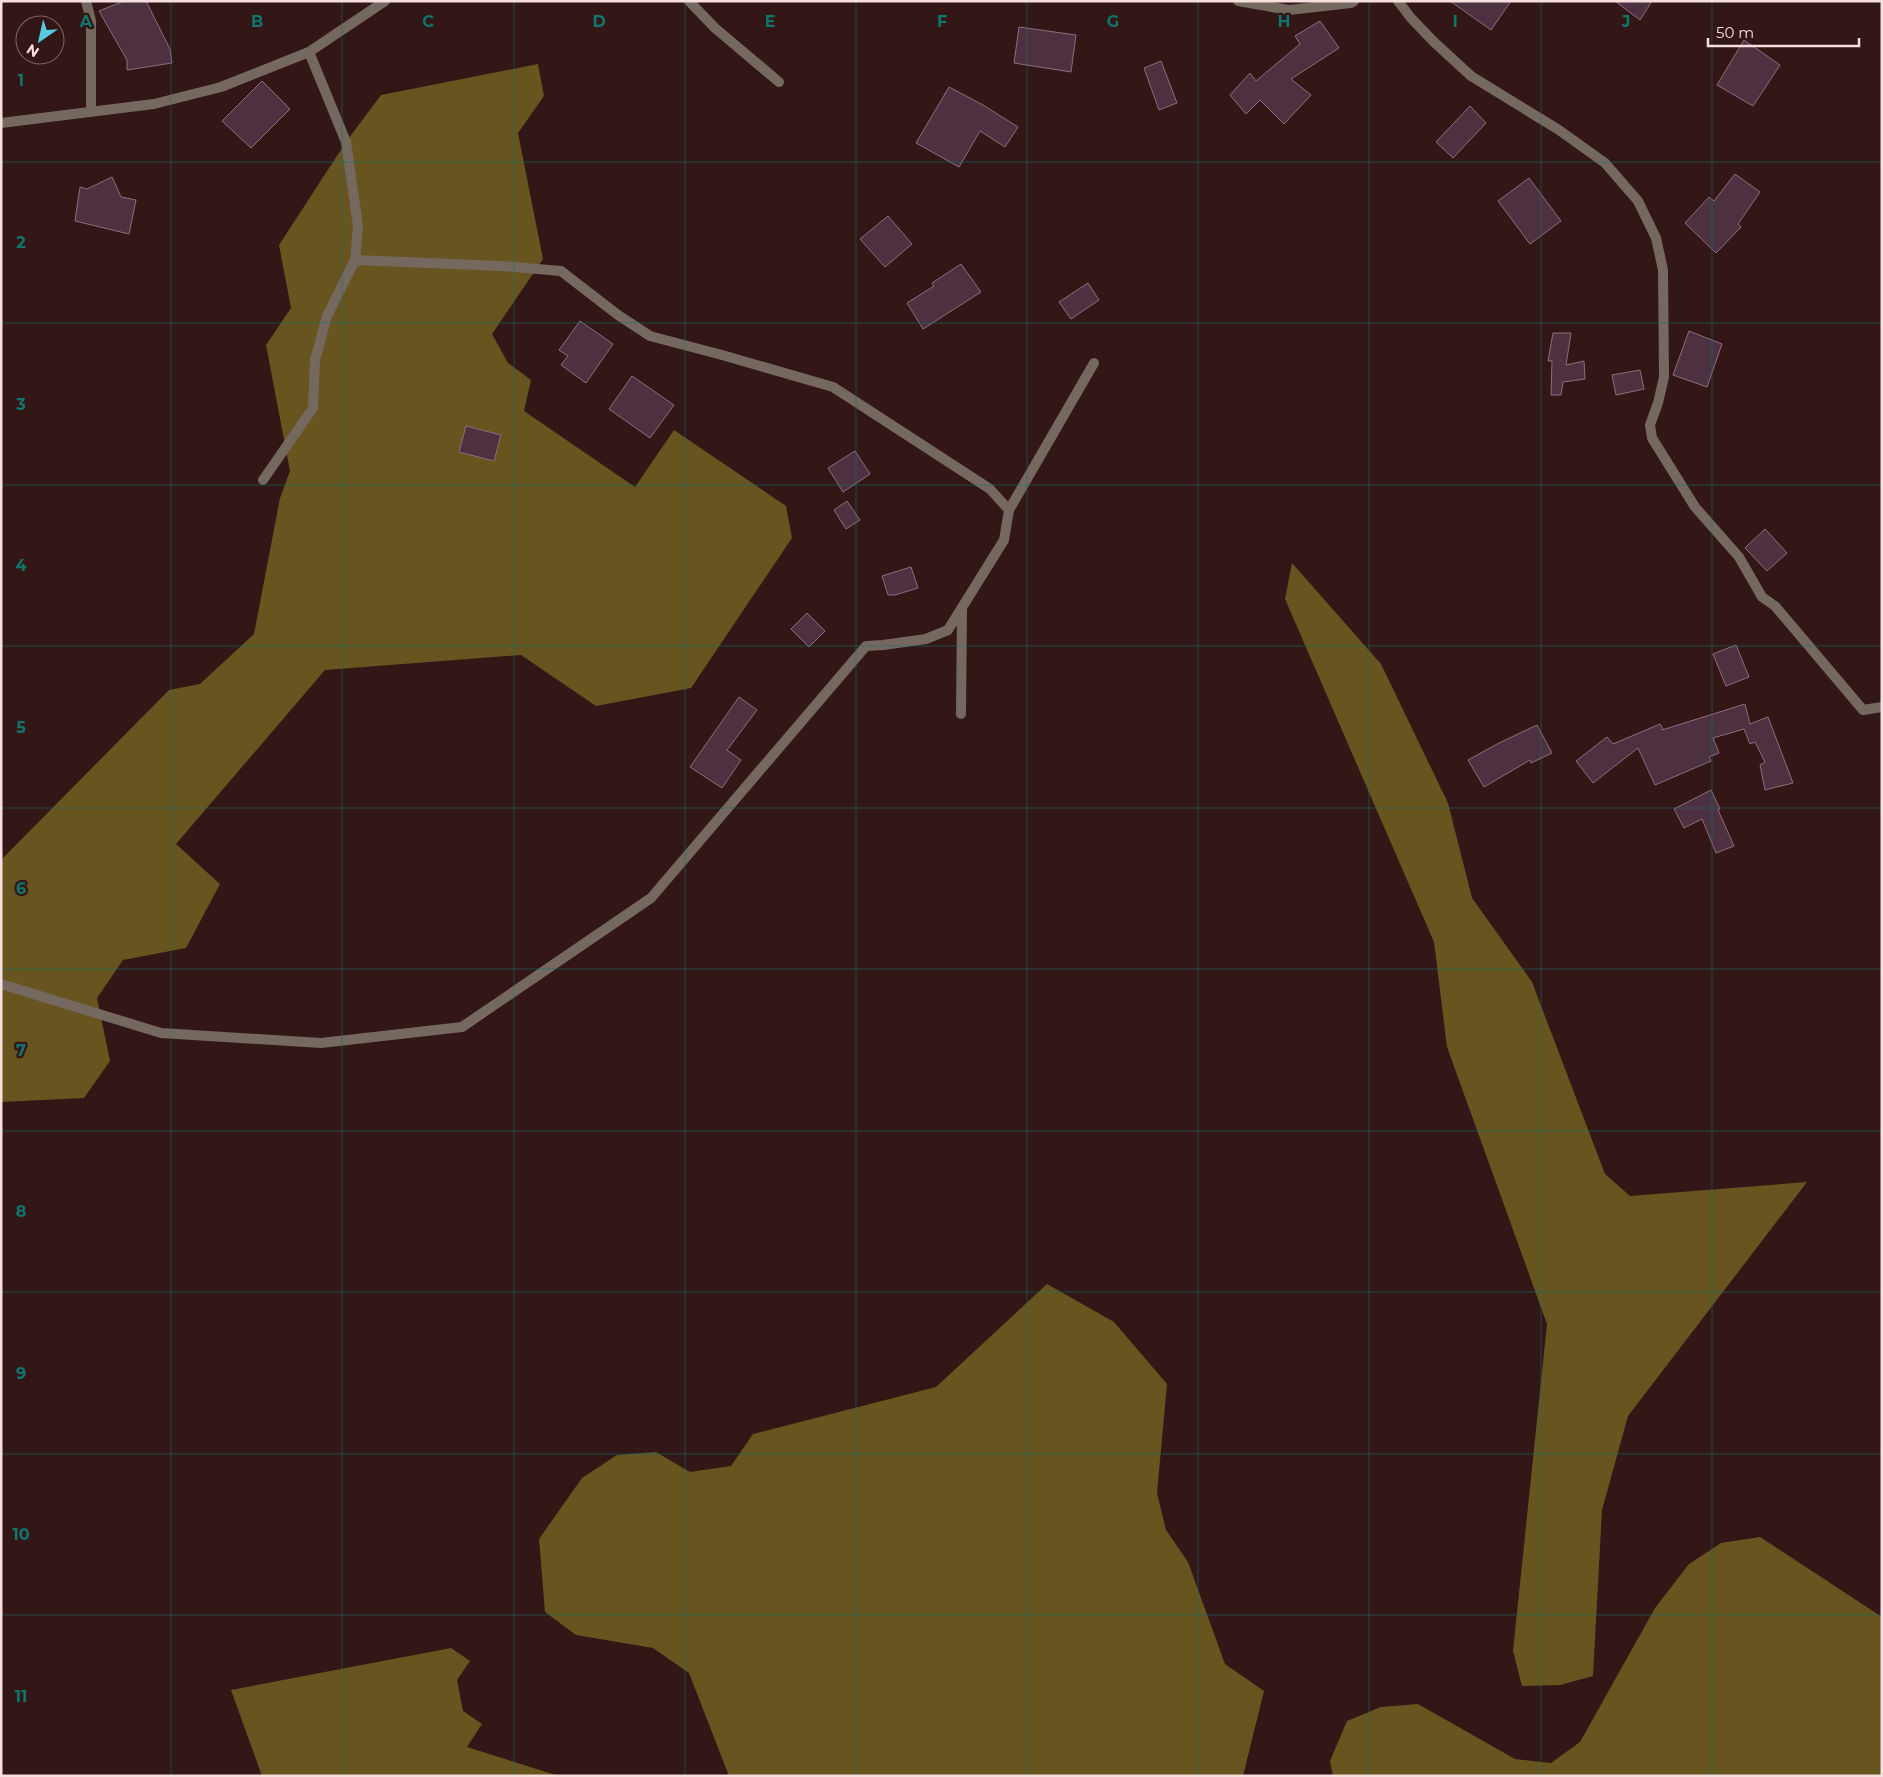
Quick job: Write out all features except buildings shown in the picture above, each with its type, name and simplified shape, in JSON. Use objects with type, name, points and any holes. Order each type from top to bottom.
[{"type":"street","points":[[86,1],[91,21],[91,111]]},
{"type":"street","points":[[1,123],[154,104],[221,87],[309,52],[385,1]]},
{"type":"street","points":[[689,1],[715,28],[779,82]]},
{"type":"street","points":[[1238,1],[1289,10],[1351,3],[1354,1]]},
{"type":"street","points":[[1398,1],[1434,42],[1471,76],[1559,130],[1605,163],[1638,201],[1656,238],[1664,270],[1664,377],[1658,403],[1650,425],[1652,438],[1695,507],[1739,558],[1762,597],[1775,606],[1863,710],[1882,707]]},
{"type":"street","points":[[263,480],[313,408],[315,360],[327,316],[355,260],[358,226],[346,142],[309,52]]},
{"type":"street","points":[[355,260],[502,266],[561,271],[618,315],[650,336],[833,387],[990,489],[1009,510]]},
{"type":"street","points":[[1,984],[161,1033],[321,1043],[462,1027],[651,898],[866,646],[883,646],[926,639],[948,630],[1004,540],[1009,510],[1094,363]]},
{"type":"street","points":[[961,714],[962,608]]},
{"type":"shaded area","points":[[538,64],[544,96],[518,133],[543,259],[492,334],[508,363],[531,380],[524,411],[635,487],[674,430],[786,506],[792,538],[691,688],[596,706],[521,655],[325,670],[176,844],[220,884],[186,948],[123,960],[97,998],[110,1061],[84,1098],[1,1102],[1,860],[169,690],[200,684],[254,634],[280,498],[290,471],[266,345],[291,308],[279,245],[346,142],[381,95]]},
{"type":"shaded area","points":[[1292,563],[1381,664],[1448,803],[1472,898],[1532,982],[1605,1174],[1630,1196],[1807,1182],[1628,1416],[1602,1510],[1593,1676],[1560,1685],[1522,1686],[1513,1651],[1547,1324],[1447,1047],[1434,942],[1285,599]]},
{"type":"shaded area","points":[[1047,1284],[1114,1322],[1167,1384],[1157,1493],[1166,1530],[1188,1562],[1225,1664],[1264,1691],[1243,1776],[729,1776],[689,1673],[653,1648],[576,1635],[545,1612],[539,1539],[582,1478],[617,1455],[656,1452],[690,1472],[731,1466],[753,1434],[936,1387]]},
{"type":"shaded area","points":[[1760,1537],[1882,1617],[1882,1776],[1333,1776],[1330,1761],[1347,1721],[1381,1707],[1418,1704],[1515,1759],[1551,1763],[1580,1742],[1655,1608],[1689,1564],[1721,1543]]},
{"type":"shaded area","points":[[451,1648],[470,1661],[457,1680],[463,1711],[482,1724],[467,1747],[559,1776],[262,1776],[231,1690]]}]
